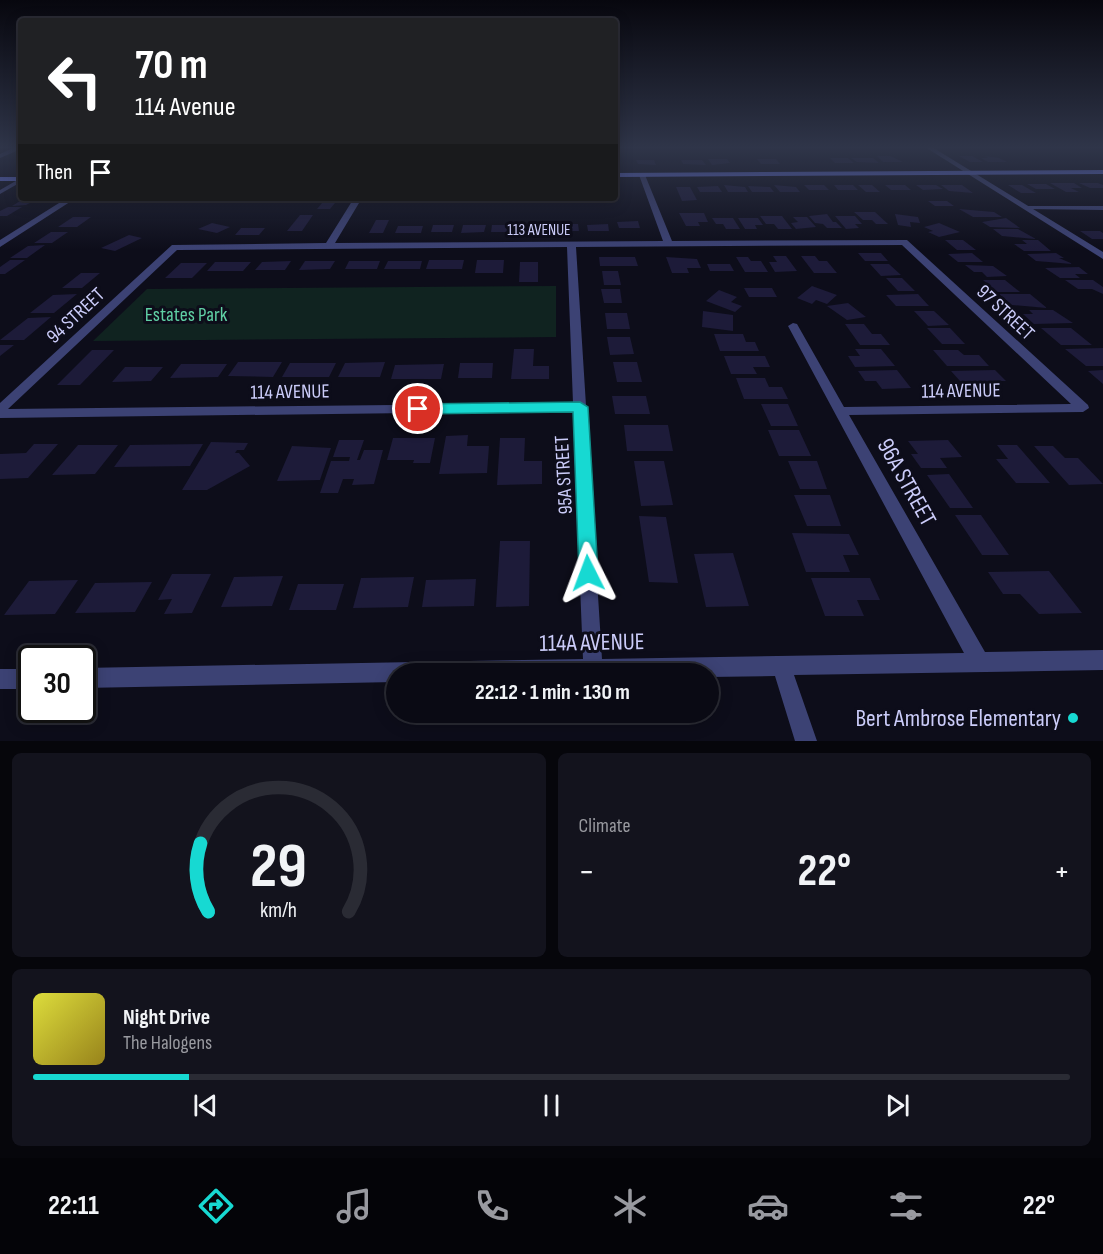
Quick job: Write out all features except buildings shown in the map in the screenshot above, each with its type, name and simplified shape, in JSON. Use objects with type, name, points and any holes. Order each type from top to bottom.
[{"type":"street","points":[[645,182],[668,243]]},
{"type":"street","points":[[984,182],[1102,255]]},
{"type":"street","points":[[0,244],[67,201]]},
{"type":"street","points":[[329,246],[356,201]]},
{"type":"street","name":"113 AVENUE","points":[[175,247],[904,242]]},
{"type":"street","name":"97 STREET","points":[[904,242],[1083,408]]},
{"type":"street","name":"95A STREET","points":[[571,244],[593,663]]},
{"type":"street","name":"94 STREET","points":[[0,412],[175,247]]},
{"type":"street","name":"96A STREET","points":[[793,326],[979,661]]},
{"type":"street","name":"114 AVENUE","points":[[0,412],[580,407]]},
{"type":"street","name":"114 AVENUE","points":[[839,411],[1083,408]]},
{"type":"street","name":"114A AVENUE","points":[[719,666],[1103,660]]},
{"type":"street","points":[[781,665],[807,741]]},
{"type":"street","name":"114A AVENUE","points":[[96,678],[386,672]]},
{"type":"street","points":[[0,679],[18,679]]},
{"type":"lane","points":[[0,192],[18,182]]},
{"type":"lane","points":[[1027,208],[1103,208]]},
{"type":"green space","name":"Estates Park","points":[[556,286],[556,337],[93,341],[147,289]]},
{"type":"place","name":"Bert Ambrose Elementary","points":[[1073,718]]},
{"type":"route","points":[[418,409],[580,407],[588,573]]}]
